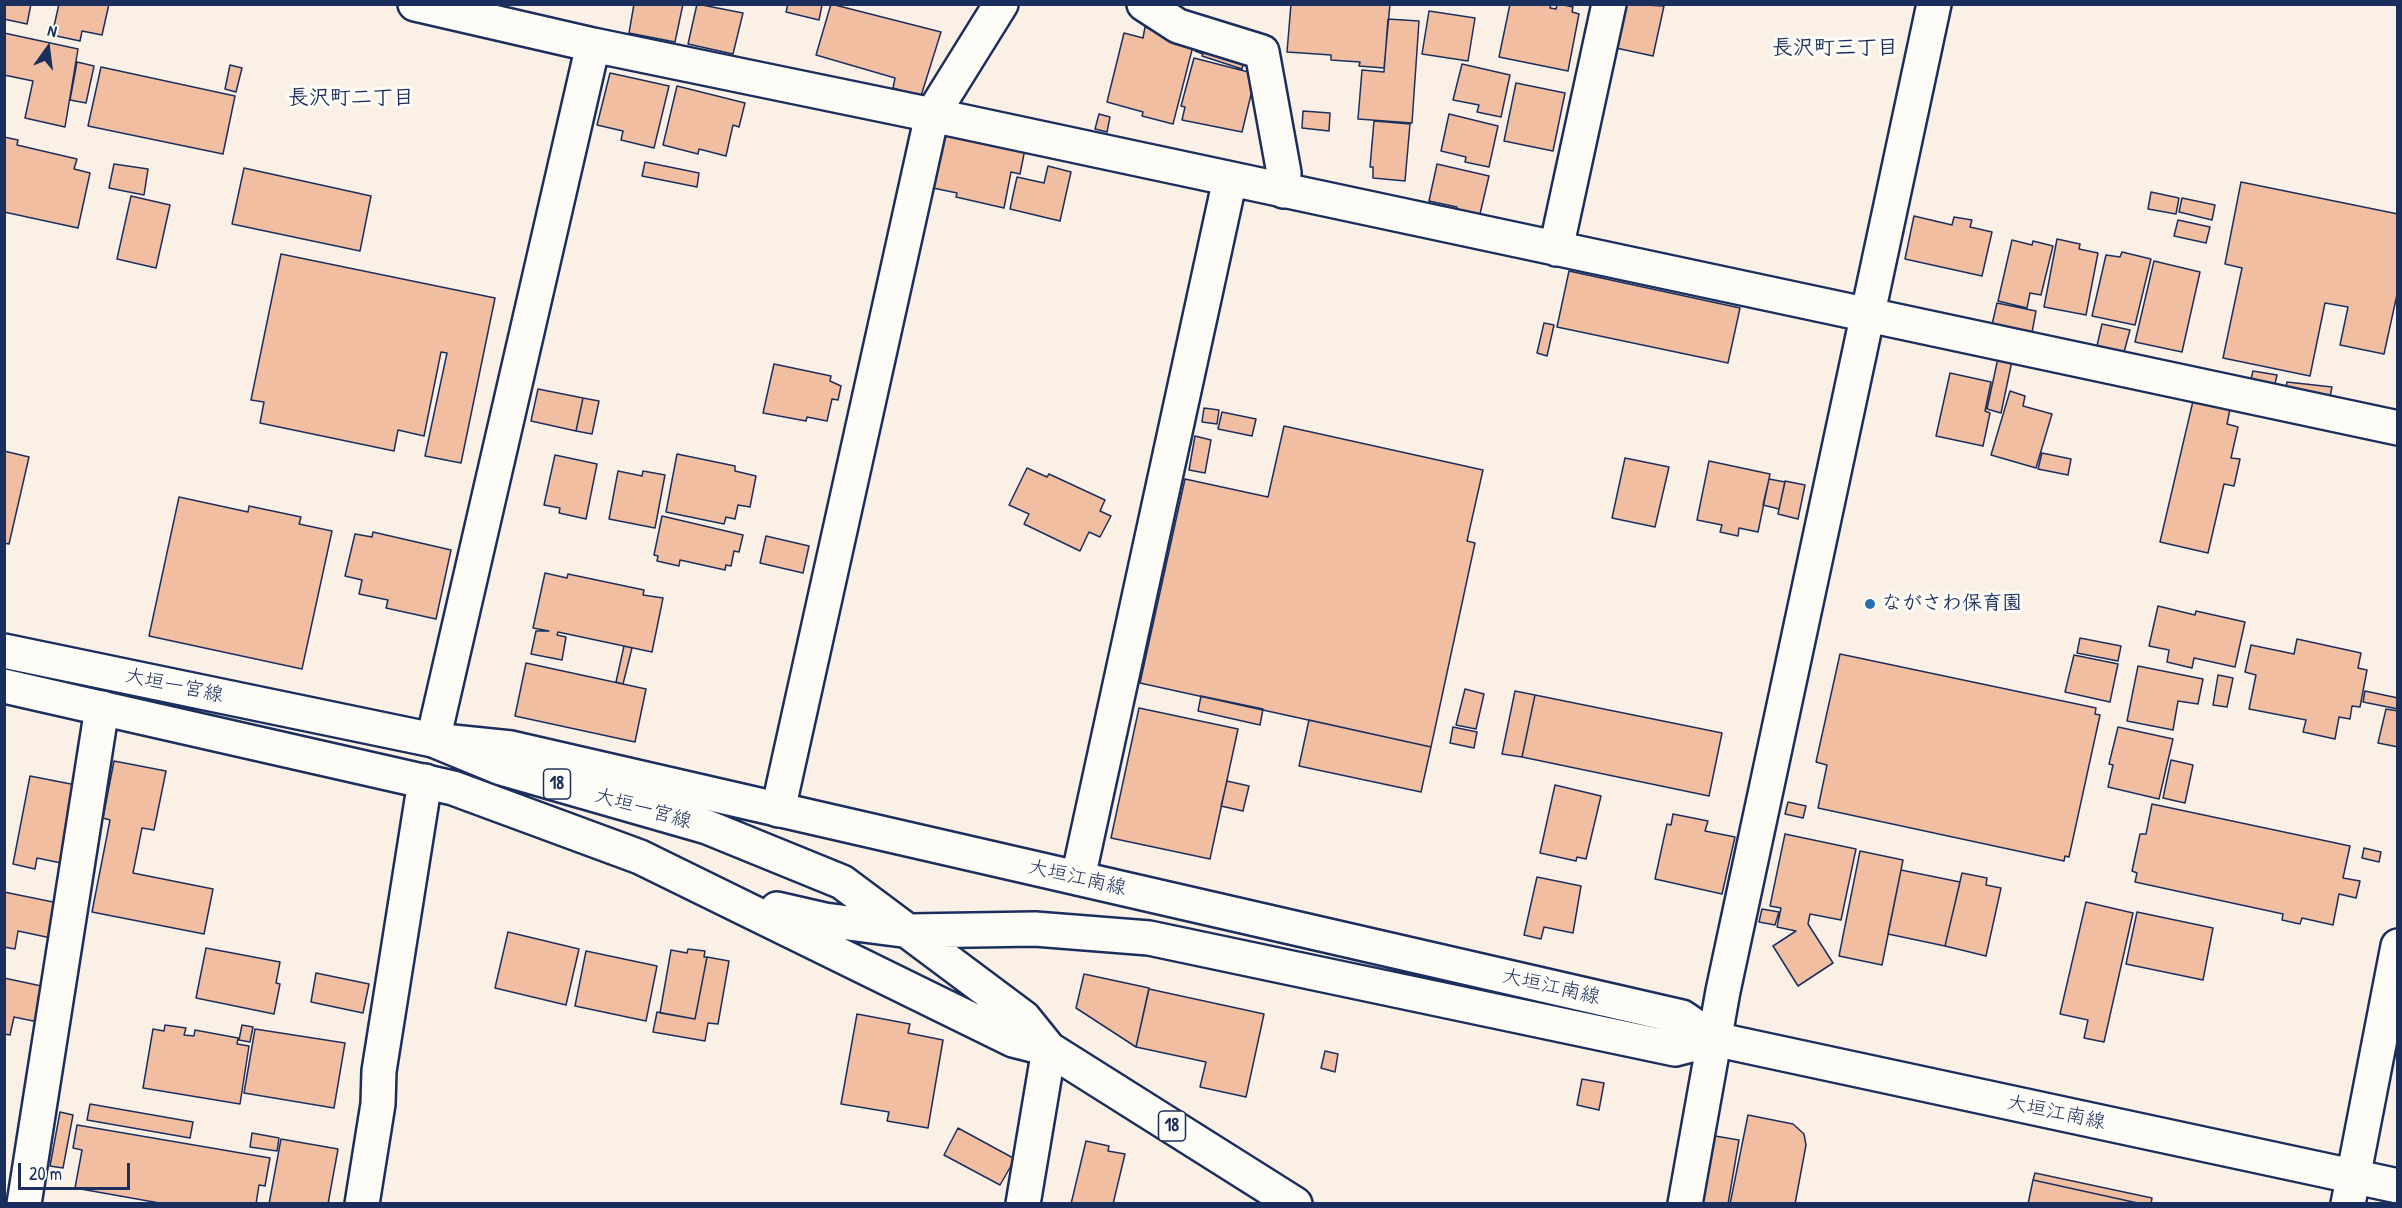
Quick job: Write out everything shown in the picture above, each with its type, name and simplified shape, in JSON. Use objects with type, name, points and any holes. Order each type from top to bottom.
[{"type":"street","points":[[415,4],[593,45],[932,115],[2397,428]]},
{"type":"street","points":[[778,810],[932,115],[1001,4]]},
{"type":"street","points":[[1144,4],[1178,26],[1262,52],[1284,174],[1283,190]]},
{"type":"street","points":[[1556,249],[1609,4]]},
{"type":"street","points":[[1684,1203],[1714,1039],[1934,4]]},
{"type":"street","points":[[433,740],[593,45]]},
{"type":"street","points":[[1078,878],[1230,179]]},
{"type":"street","name":"大垣一宮線","points":[[4,651],[433,740],[501,768],[707,827],[842,882],[1024,1018],[1049,1049]]},
{"type":"street","name":"大垣一宮線","points":[[4,686],[453,788],[640,857],[1013,1040],[1049,1049],[1295,1203]]},
{"type":"street","points":[[24,1203],[102,708]]},
{"type":"street","name":"大垣江南線","points":[[433,740],[511,748],[1682,1017],[1714,1039],[2350,1190],[2397,1186]]},
{"type":"street","points":[[362,1203],[378,1104],[379,1071],[425,782]]},
{"type":"street","name":"大垣江南線","points":[[720,896],[825,920],[910,931],[1035,928],[1149,938],[1675,1049],[1714,1039]]},
{"type":"street","points":[[2350,1190],[2397,946]]},
{"type":"street","points":[[1023,1203],[1049,1049]]},
{"type":"building","points":[[4,4],[31,4],[27,24],[4,19]]},
{"type":"building","points":[[59,4],[109,4],[102,35],[82,31],[80,41],[52,35]]},
{"type":"building","points":[[634,4],[683,4],[675,42],[629,33]]},
{"type":"building","points":[[697,4],[743,13],[733,54],[688,44]]},
{"type":"building","points":[[788,4],[822,5],[819,20],[786,12]]},
{"type":"building","points":[[831,4],[941,32],[921,96],[893,88],[895,78],[816,55]]},
{"type":"building","points":[[1291,4],[1390,4],[1384,68],[1359,66],[1360,62],[1331,60],[1331,55],[1287,52]]},
{"type":"building","points":[[1510,4],[1551,4],[1550,8],[1556,9],[1557,4],[1573,7],[1572,12],[1579,14],[1568,71],[1499,57]]},
{"type":"building","points":[[1626,4],[1664,6],[1653,56],[1616,48]]},
{"type":"building","points":[[1429,11],[1475,18],[1468,61],[1422,54]]},
{"type":"building","points":[[1388,19],[1419,21],[1412,123],[1358,119],[1362,70],[1384,72]]},
{"type":"building","points":[[1145,27],[1167,33],[1165,39],[1193,46],[1173,124],[1142,116],[1143,112],[1107,102],[1124,33],[1143,38]]},
{"type":"building","points":[[4,33],[78,49],[65,127],[25,118],[33,81],[4,75]]},
{"type":"building","points":[[1199,42],[1244,61],[1242,69],[1202,56],[1203,54],[1195,51]]},
{"type":"building","points":[[1194,58],[1256,74],[1242,132],[1182,120],[1185,107],[1181,106]]},
{"type":"building","points":[[77,62],[94,66],[86,103],[70,100]]},
{"type":"building","points":[[1462,64],[1510,75],[1501,117],[1477,112],[1479,105],[1453,100]]},
{"type":"building","points":[[230,65],[242,68],[236,92],[225,89]]},
{"type":"building","points":[[101,67],[235,96],[223,154],[88,126]]},
{"type":"building","points":[[610,73],[669,86],[654,148],[621,140],[623,131],[597,125]]},
{"type":"building","points":[[1516,83],[1565,93],[1553,151],[1504,141]]},
{"type":"building","points":[[677,86],[745,103],[739,127],[733,125],[726,156],[699,149],[698,154],[663,145]]},
{"type":"building","points":[[1303,111],[1330,113],[1329,131],[1302,128]]},
{"type":"building","points":[[1099,114],[1110,117],[1107,132],[1095,129]]},
{"type":"building","points":[[1449,114],[1498,126],[1489,167],[1465,162],[1466,157],[1441,151]]},
{"type":"building","points":[[1374,121],[1410,124],[1405,181],[1373,178],[1373,167],[1370,167]]},
{"type":"building","points":[[946,128],[1025,149],[1020,174],[1011,172],[1004,208],[956,197],[957,193],[933,188]]},
{"type":"building","points":[[4,137],[18,140],[17,145],[77,159],[74,169],[90,173],[78,228],[4,212]]},
{"type":"building","points":[[645,162],[699,173],[697,187],[642,176]]},
{"type":"building","points":[[114,164],[148,169],[144,195],[109,188]]},
{"type":"building","points":[[1437,164],[1489,176],[1479,218],[1456,213],[1457,207],[1429,201]]},
{"type":"building","points":[[1048,166],[1071,172],[1060,221],[1010,209],[1017,177],[1044,183]]},
{"type":"building","points":[[244,168],[371,196],[360,251],[232,224]]},
{"type":"building","points":[[2241,182],[2398,214],[2398,290],[2384,354],[2340,345],[2348,307],[2325,303],[2310,376],[2223,358],[2242,268],[2225,264]]},
{"type":"building","points":[[2151,192],[2179,198],[2176,214],[2148,209]]},
{"type":"building","points":[[131,196],[170,205],[156,268],[117,259]]},
{"type":"building","points":[[2182,198],[2215,205],[2212,220],[2179,212]]},
{"type":"building","points":[[1914,216],[1952,225],[1954,217],[1972,220],[1970,227],[1992,232],[1982,276],[1905,259]]},
{"type":"building","points":[[2178,220],[2210,227],[2206,243],[2174,236]]},
{"type":"building","points":[[2057,239],[2080,244],[2079,249],[2098,253],[2086,315],[2044,307]]},
{"type":"building","points":[[2012,240],[2032,245],[2033,241],[2053,246],[2041,295],[2030,293],[2027,308],[1998,301]]},
{"type":"building","points":[[2122,252],[2151,259],[2135,325],[2092,316],[2106,255],[2120,257]]},
{"type":"building","points":[[281,254],[495,298],[461,463],[425,456],[447,353],[441,352],[424,436],[398,430],[394,451],[260,423],[264,402],[251,400]]},
{"type":"building","points":[[2154,261],[2200,272],[2182,352],[2135,342]]},
{"type":"building","points":[[1569,271],[1740,308],[1728,363],[1557,327]]},
{"type":"building","points":[[1997,303],[2036,311],[2031,338],[1991,329]]},
{"type":"building","points":[[1544,323],[1554,325],[1547,356],[1537,353]]},
{"type":"building","points":[[2102,324],[2130,330],[2123,356],[2096,350]]},
{"type":"building","points":[[1998,358],[2012,361],[2001,413],[1987,409]]},
{"type":"building","points":[[774,364],[831,376],[830,381],[841,386],[838,400],[832,399],[827,421],[807,417],[806,421],[763,413]]},
{"type":"building","points":[[2253,371],[2277,375],[2274,388],[2250,383]]},
{"type":"building","points":[[1950,373],[1991,382],[1985,411],[1990,413],[1983,446],[1936,436]]},
{"type":"building","points":[[2287,382],[2332,387],[2329,401],[2285,392]]},
{"type":"building","points":[[538,389],[583,398],[576,431],[531,421]]},
{"type":"building","points":[[2010,391],[2025,396],[2023,406],[2052,414],[2036,468],[1991,455]]},
{"type":"building","points":[[583,398],[599,401],[592,434],[576,431]]},
{"type":"building","points":[[2193,401],[2230,409],[2227,424],[2238,427],[2231,458],[2240,459],[2234,486],[2224,484],[2208,553],[2160,542]]},
{"type":"building","points":[[1204,408],[1219,410],[1217,424],[1202,422]]},
{"type":"building","points":[[1222,412],[1256,419],[1252,436],[1218,429]]},
{"type":"building","points":[[1284,426],[1483,470],[1467,541],[1475,543],[1431,747],[1140,683],[1185,479],[1268,497]]},
{"type":"building","points":[[1195,436],[1211,440],[1205,473],[1189,470]]},
{"type":"building","points":[[4,451],[29,457],[9,544],[4,543]]},
{"type":"building","points":[[2042,453],[2071,459],[2068,475],[2038,469]]},
{"type":"building","points":[[677,454],[735,466],[735,471],[756,476],[750,507],[738,505],[735,519],[726,517],[724,524],[666,512]]},
{"type":"building","points":[[555,455],[597,464],[586,519],[559,513],[560,508],[544,505]]},
{"type":"building","points":[[1625,458],[1669,467],[1655,527],[1612,518]]},
{"type":"building","points":[[1709,461],[1770,474],[1758,532],[1739,528],[1738,536],[1720,532],[1722,525],[1697,520]]},
{"type":"building","points":[[1027,468],[1047,477],[1049,474],[1105,500],[1100,511],[1111,516],[1100,537],[1089,532],[1080,551],[1024,524],[1029,514],[1009,505]]},
{"type":"building","points":[[618,471],[642,476],[643,471],[665,475],[655,528],[609,519]]},
{"type":"building","points":[[1769,479],[1785,482],[1779,509],[1763,505]]},
{"type":"building","points":[[1785,481],[1805,485],[1798,519],[1778,514]]},
{"type":"building","points":[[179,497],[248,512],[249,506],[301,517],[299,524],[332,531],[302,669],[149,636]]},
{"type":"building","points":[[662,516],[743,535],[739,552],[734,551],[731,566],[726,565],[725,570],[680,560],[679,566],[657,561],[658,556],[654,555]]},
{"type":"building","points":[[373,532],[451,550],[436,619],[386,608],[388,600],[359,594],[362,580],[345,576],[355,534],[372,537]]},
{"type":"building","points":[[766,536],[809,546],[803,573],[760,563]]},
{"type":"building","points":[[545,573],[567,578],[568,574],[644,590],[643,595],[663,598],[652,652],[558,632],[557,635],[566,637],[562,660],[531,654],[536,631],[549,631],[533,628]]},
{"type":"building","points":[[2158,606],[2195,615],[2196,611],[2245,622],[2235,667],[2194,658],[2192,668],[2167,662],[2169,650],[2149,646]]},
{"type":"building","points":[[2080,638],[2121,646],[2118,661],[2077,653]]},
{"type":"building","points":[[2297,639],[2361,653],[2358,668],[2367,670],[2360,707],[2352,706],[2350,719],[2339,717],[2335,739],[2303,732],[2306,720],[2249,709],[2256,675],[2245,672],[2251,645],[2294,654]]},
{"type":"building","points":[[624,646],[632,648],[623,684],[616,682]]},
{"type":"building","points":[[1840,654],[2096,708],[2095,714],[2100,715],[2069,857],[2065,856],[2064,861],[1818,808],[1827,765],[1816,762]]},
{"type":"building","points":[[2074,655],[2118,664],[2110,702],[2065,692]]},
{"type":"building","points":[[526,663],[646,689],[635,742],[515,716]]},
{"type":"building","points":[[2138,666],[2203,679],[2198,704],[2178,701],[2173,730],[2127,721]]},
{"type":"building","points":[[2218,675],[2233,678],[2227,707],[2213,705]]},
{"type":"building","points":[[1465,689],[1484,694],[1476,729],[1456,725]]},
{"type":"building","points":[[1515,691],[1535,695],[1522,757],[1502,754]]},
{"type":"building","points":[[2365,691],[2398,698],[2398,709],[2363,702]]},
{"type":"building","points":[[1535,695],[1722,733],[1709,796],[1522,757]]},
{"type":"building","points":[[1201,696],[1263,709],[1260,725],[1198,711]]},
{"type":"building","points":[[1139,708],[1238,729],[1210,859],[1111,838]]},
{"type":"building","points":[[2386,709],[2398,711],[2398,747],[2378,743]]},
{"type":"building","points":[[1309,720],[1431,747],[1421,792],[1299,766]]},
{"type":"building","points":[[1453,727],[1477,732],[1474,748],[1450,743]]},
{"type":"building","points":[[2118,727],[2173,739],[2159,799],[2108,787],[2113,765],[2109,764]]},
{"type":"building","points":[[2171,760],[2193,765],[2185,803],[2163,798]]},
{"type":"building","points":[[114,761],[166,771],[154,830],[142,828],[133,873],[213,889],[204,934],[92,912],[110,820],[103,818]]},
{"type":"building","points":[[30,776],[76,785],[61,863],[37,858],[35,869],[13,864]]},
{"type":"building","points":[[1227,781],[1249,786],[1243,811],[1221,806]]},
{"type":"building","points":[[1555,785],[1601,796],[1586,859],[1577,857],[1576,861],[1540,853]]},
{"type":"building","points":[[1788,802],[1806,806],[1803,818],[1785,814]]},
{"type":"building","points":[[2152,804],[2350,846],[2343,878],[2360,881],[2356,898],[2339,894],[2333,925],[2302,918],[2300,924],[2282,920],[2283,914],[2135,882],[2137,873],[2132,871],[2140,834],[2146,834]]},
{"type":"building","points":[[1673,814],[1708,821],[1705,831],[1735,837],[1722,894],[1655,879],[1667,824],[1671,825]]},
{"type":"building","points":[[1785,834],[1856,849],[1841,920],[1810,914],[1808,924],[1833,963],[1798,986],[1773,946],[1796,931],[1777,927],[1781,908],[1770,906]]},
{"type":"building","points":[[2364,848],[2381,852],[2379,862],[2362,858]]},
{"type":"building","points":[[1860,851],[1903,860],[1882,965],[1839,956]]},
{"type":"building","points":[[1901,870],[1960,882],[1945,946],[1888,934]]},
{"type":"building","points":[[1962,873],[1987,878],[1986,885],[2001,888],[1986,956],[1945,946]]},
{"type":"building","points":[[1537,877],[1581,886],[1573,933],[1544,927],[1541,939],[1524,935]]},
{"type":"building","points":[[4,892],[58,903],[51,938],[18,931],[15,949],[4,947]]},
{"type":"building","points":[[2086,902],[2133,913],[2104,1042],[2084,1038],[2088,1020],[2060,1014]]},
{"type":"building","points":[[1762,909],[1779,912],[1775,925],[1759,922]]},
{"type":"building","points":[[2137,912],[2213,928],[2203,980],[2126,964]]},
{"type":"building","points":[[508,932],[579,949],[566,1005],[495,988]]},
{"type":"building","points":[[206,948],[280,962],[276,983],[280,984],[274,1014],[196,998]]},
{"type":"building","points":[[688,949],[705,951],[704,957],[707,957],[695,1019],[660,1013],[671,950],[687,953]]},
{"type":"building","points":[[586,951],[657,966],[646,1021],[575,1006]]},
{"type":"building","points":[[707,957],[729,961],[718,1024],[708,1023],[705,1041],[653,1032],[657,1012],[695,1019]]},
{"type":"building","points":[[316,973],[369,984],[363,1013],[311,1002]]},
{"type":"building","points":[[1084,974],[1149,988],[1136,1047],[1076,1008]]},
{"type":"building","points":[[4,978],[46,987],[38,1022],[14,1017],[10,1035],[4,1034]]},
{"type":"building","points":[[1149,989],[1264,1014],[1246,1097],[1200,1087],[1206,1062],[1136,1047]]},
{"type":"building","points":[[857,1014],[910,1024],[908,1033],[943,1040],[928,1128],[887,1121],[889,1112],[841,1104]]},
{"type":"building","points":[[165,1025],[186,1028],[184,1035],[194,1036],[195,1030],[238,1038],[237,1044],[249,1046],[240,1104],[143,1088],[153,1029],[164,1031]]},
{"type":"building","points":[[242,1025],[253,1027],[250,1042],[239,1040]]},
{"type":"building","points":[[255,1029],[345,1043],[334,1108],[244,1093]]},
{"type":"building","points":[[1325,1051],[1338,1054],[1335,1072],[1321,1068]]},
{"type":"building","points":[[1582,1079],[1604,1083],[1599,1110],[1577,1105]]},
{"type":"building","points":[[90,1104],[193,1122],[190,1138],[87,1120]]},
{"type":"building","points":[[60,1112],[73,1115],[63,1168],[50,1166]]},
{"type":"building","points":[[1748,1115],[1793,1124],[1804,1134],[1806,1145],[1795,1204],[1730,1204]]},
{"type":"building","points":[[77,1125],[270,1158],[265,1186],[259,1185],[256,1204],[165,1204],[75,1188],[82,1150],[73,1148]]},
{"type":"building","points":[[958,1128],[1015,1159],[1000,1185],[944,1155]]},
{"type":"building","points":[[252,1133],[279,1138],[277,1151],[250,1147]]},
{"type":"building","points":[[1715,1136],[1739,1140],[1728,1204],[1702,1204]]},
{"type":"building","points":[[281,1139],[338,1149],[328,1204],[269,1204]]},
{"type":"building","points":[[1086,1141],[1109,1146],[1108,1151],[1125,1154],[1113,1204],[1071,1204]]},
{"type":"building","points":[[2035,1173],[2152,1198],[2151,1204],[2033,1180]]},
{"type":"building","points":[[2033,1180],[2142,1204],[2028,1204]]},
{"type":"place","name":"ながさわ保育園","points":[[1870,604]]},
{"type":"district","name":"長沢町三丁目","points":[[1835,48]]},
{"type":"district","name":"長沢町二丁目","points":[[351,98]]}]
